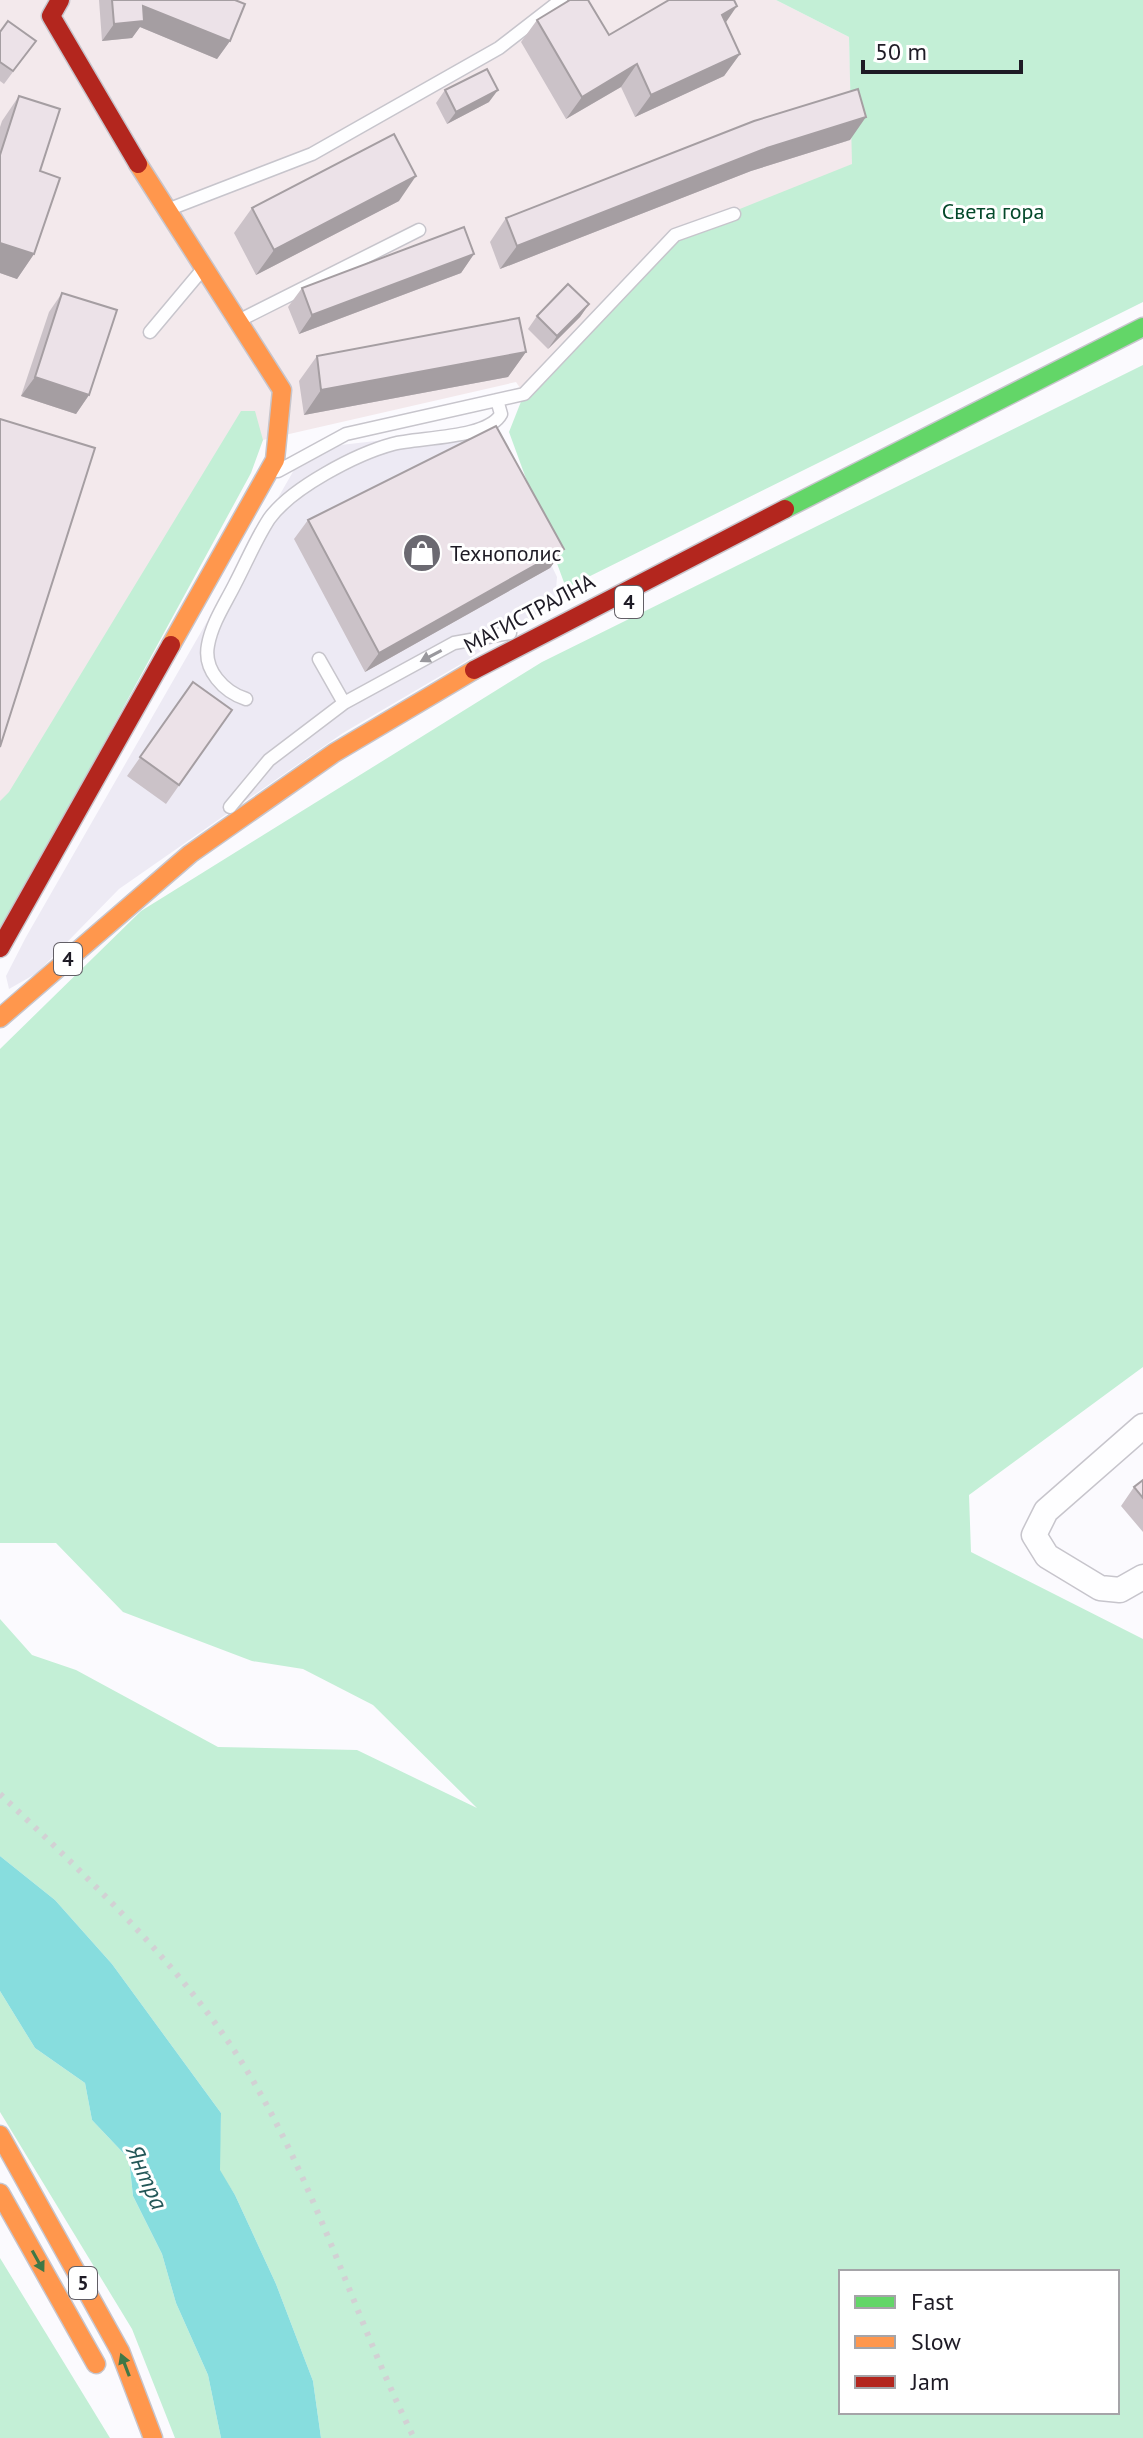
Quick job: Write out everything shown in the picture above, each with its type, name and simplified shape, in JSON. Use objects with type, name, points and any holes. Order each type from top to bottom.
[{"type":"main road","points":[[0,948],[275,460],[282,390],[166,210],[51,16],[60,0]]},
{"type":"main road","name":"МАГИСТРАЛНА","points":[[0,1018],[190,854],[334,753],[435,691],[560,623],[1143,327]]},
{"type":"main road","name":"МАГИСТРАЛНА","points":[[135,899],[196,864],[340,764],[442,703],[579,628],[1143,340]]},
{"type":"main road","name":"5","points":[[0,2135],[120,2351],[153,2438]]},
{"type":"main road","name":"5","points":[[0,2193],[141,2438]]},
{"type":"street","points":[[1143,1426],[1046,1511],[1034,1535],[1047,1556],[1100,1588],[1120,1590],[1143,1577]]},
{"type":"lane","points":[[166,210],[312,154],[499,48],[561,0]]},
{"type":"lane","points":[[264,479],[346,434],[524,394],[675,235],[734,214]]},
{"type":"lane","points":[[237,321],[419,230]]},
{"type":"lane","points":[[150,332],[203,268]]},
{"type":"lane","points":[[246,699],[230,694],[215,676],[206,654],[211,632],[270,518],[303,489],[394,444],[446,437],[493,424],[501,414],[497,400]]},
{"type":"lane","points":[[190,854],[269,760],[344,703],[454,643],[560,623]]},
{"type":"lane","points":[[319,659],[344,703]]},
{"type":"shaded area","points":[[0,0],[776,0],[849,37],[853,164],[734,214],[524,394],[516,382],[263,440],[0,835]]},
{"type":"shaded area","points":[[497,427],[521,501],[557,577],[555,602],[466,661],[343,733],[119,889],[37,973],[9,989],[6,976],[26,937],[306,449]]},
{"type":"green space","name":"Света гора","points":[[776,0],[1143,0],[1143,302],[566,588],[509,432],[524,394],[675,235],[852,164],[849,37]]},
{"type":"green space","points":[[1143,365],[1143,1367],[969,1495],[971,1552],[1143,1639],[1143,2438],[321,2438],[313,2381],[276,2284],[235,2195],[219,2170],[221,2113],[112,1964],[55,1900],[0,1856],[0,1619],[32,1655],[76,1670],[218,1747],[357,1750],[477,1808],[373,1705],[303,1669],[252,1661],[123,1612],[56,1543],[0,1543],[0,1049],[141,911],[542,662]]},
{"type":"green space","points":[[241,411],[255,411],[263,440],[251,473],[0,934],[0,801],[9,792]]},
{"type":"green space","points":[[0,1991],[35,2048],[85,2083],[92,2120],[129,2159],[133,2196],[162,2254],[176,2303],[208,2375],[221,2438],[175,2438],[132,2329],[0,2112]]},
{"type":"green space","points":[[0,2258],[110,2438],[0,2438]]},
{"type":"water","name":"Янтра","points":[[0,1856],[55,1900],[112,1964],[221,2113],[220,2170],[235,2195],[276,2284],[313,2381],[321,2438],[221,2438],[208,2375],[176,2303],[162,2254],[133,2196],[129,2159],[92,2120],[85,2083],[35,2048],[0,1991]]},
{"type":"building","points":[[112,0],[235,0],[245,4],[230,41],[143,6],[144,21],[114,24]]},
{"type":"building","points":[[570,0],[588,0],[609,35],[669,0],[734,0],[737,6],[722,15],[740,54],[651,95],[637,64],[582,97],[537,20]]},
{"type":"building","points":[[8,21],[36,41],[13,71],[0,62],[0,32]]},
{"type":"building","points":[[487,69],[498,90],[456,112],[445,90]]},
{"type":"building","points":[[858,89],[866,117],[767,148],[517,246],[506,218],[754,121]]},
{"type":"building","points":[[19,96],[60,109],[40,171],[60,178],[34,254],[0,243],[0,155]]},
{"type":"building","points":[[394,134],[416,176],[274,250],[252,208]]},
{"type":"building","points":[[464,227],[474,254],[312,315],[302,288]]},
{"type":"building","points":[[568,284],[589,304],[557,336],[537,316]]},
{"type":"building","points":[[62,293],[117,310],[89,395],[35,377]]},
{"type":"building","points":[[519,318],[526,352],[321,390],[317,356]]},
{"type":"building","points":[[0,419],[95,448],[0,747]]},
{"type":"building","name":"Технополис","points":[[496,426],[564,549],[379,653],[308,520]]},
{"type":"building","points":[[193,682],[232,710],[179,785],[140,757]]},
{"type":"building","points":[[1143,1480],[1143,1498],[1134,1487]]},
{"type":"railway","points":[[0,1794],[134,1926],[224,2035],[249,2074],[296,2163],[414,2438]]},
{"type":"traffic: fast","points":[[785,509],[1143,327]]},
{"type":"traffic: slow","points":[[138,164],[282,390],[275,460],[171,645]]},
{"type":"traffic: slow","points":[[0,1018],[190,854],[334,753],[474,670]]},
{"type":"traffic: slow","points":[[0,2135],[120,2351],[153,2438]]},
{"type":"traffic: slow","points":[[0,2193],[96,2364]]},
{"type":"traffic: jam","points":[[60,0],[51,16],[138,164]]},
{"type":"traffic: jam","points":[[474,670],[785,509]]},
{"type":"traffic: jam","points":[[0,948],[171,645]]},
{"type":"place","name":"Технополис","points":[[422,553]]}]
